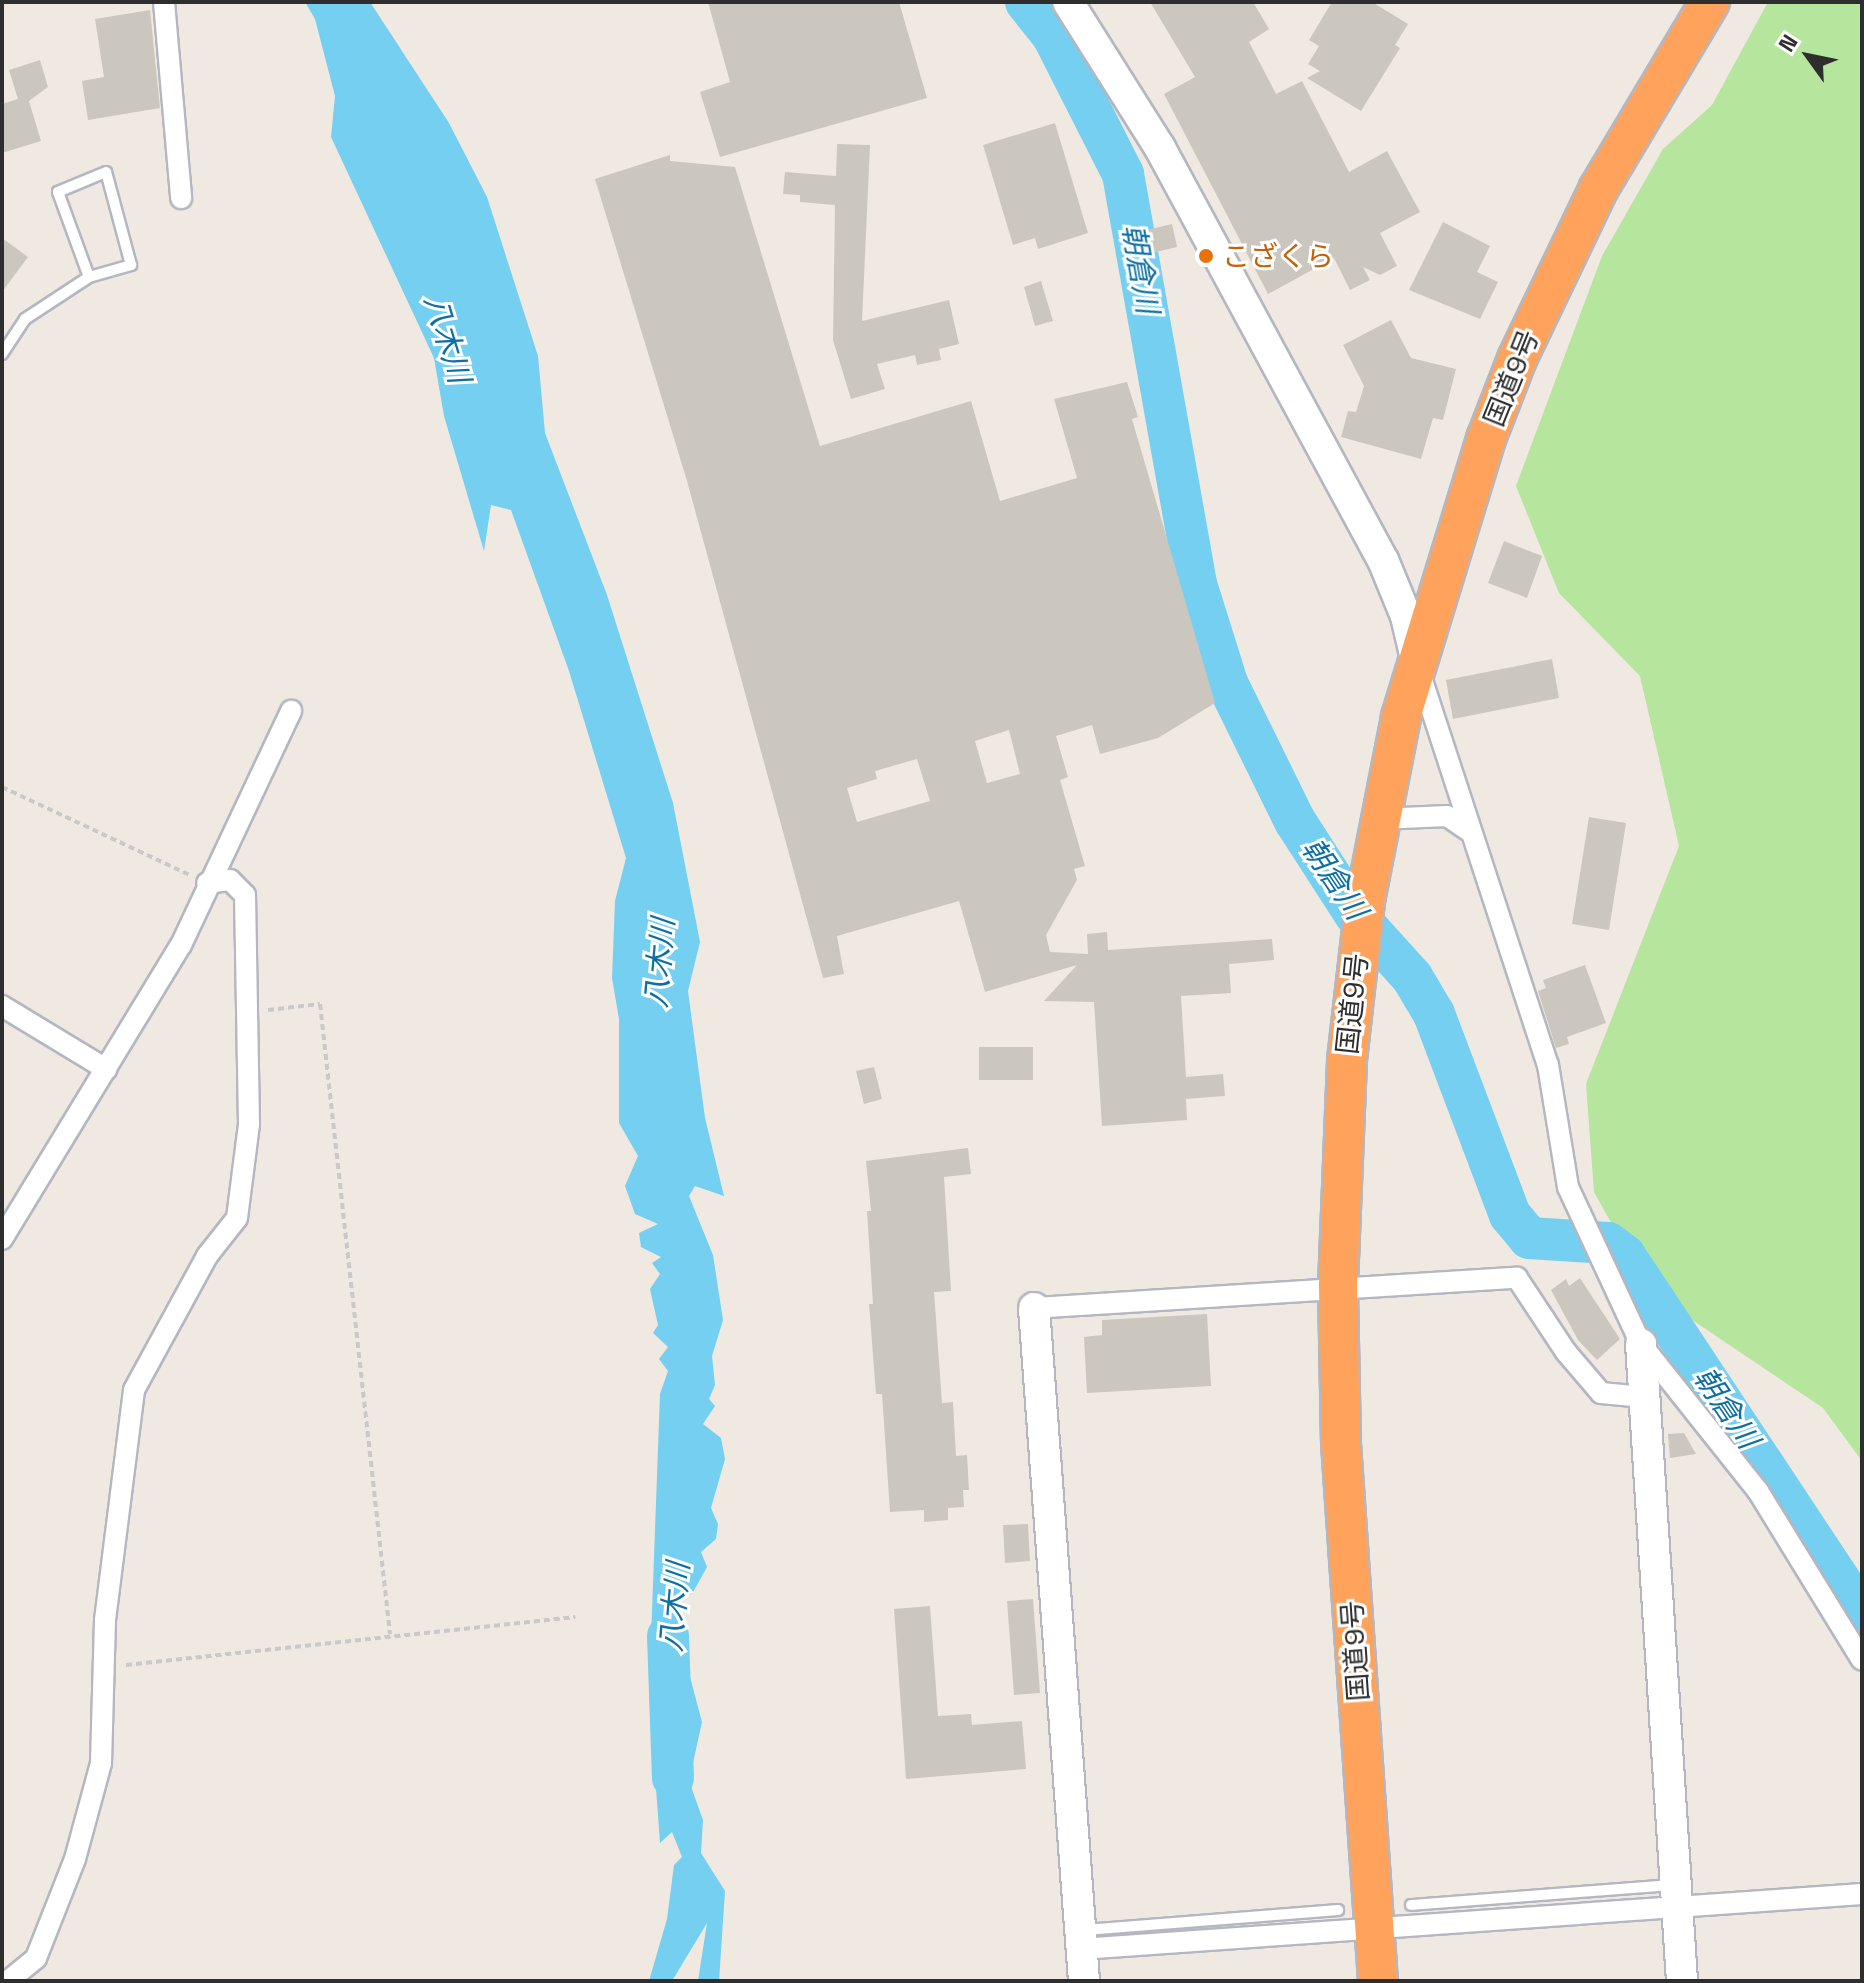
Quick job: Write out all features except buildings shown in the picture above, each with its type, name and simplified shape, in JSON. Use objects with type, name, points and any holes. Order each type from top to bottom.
[{"type":"highway","name":"国道9号","points":[[1378,1981],[1341,1444],[1338,1285],[1343,1121],[1357,952],[1365,901],[1379,819],[1416,659],[1457,521],[1517,359],[1599,188],[1710,2]]},
{"type":"street","points":[[164,2],[181,198]]},
{"type":"street","points":[[1068,2],[1160,148],[1383,560],[1406,616],[1416,659],[1469,831],[1548,1065],[1568,1187],[1641,1344],[1758,1491],[1862,1660]]},
{"type":"street","points":[[2,1239],[181,945],[207,883],[291,711]]},
{"type":"street","points":[[1379,819],[1447,816],[1469,831]]},
{"type":"street","points":[[8,1981],[36,1958],[75,1859],[101,1763],[107,1668],[105,1620],[134,1390],[207,1256],[237,1218],[249,1124],[245,895],[230,880],[207,883]]},
{"type":"street","points":[[2,1006],[106,1069]]},
{"type":"street","points":[[1084,1981],[1034,1308],[1338,1285],[1517,1278],[1566,1352],[1601,1393],[1644,1397]]},
{"type":"street","points":[[1641,1344],[1682,1981]]},
{"type":"street","points":[[1080,1940],[1374,1926],[1676,1895],[1862,1894]]},
{"type":"lane","points":[[2,354],[25,319],[89,277],[131,265],[106,172],[58,192],[89,277]]},
{"type":"lane","points":[[1411,1905],[1676,1895]]},
{"type":"lane","points":[[1080,1940],[1338,1910]]},
{"type":"path","points":[[2,787],[207,883]]},
{"type":"path","points":[[248,1013],[320,1004],[390,1634]]},
{"type":"path","points":[[107,1668],[390,1634],[575,1617]]},
{"type":"green space","points":[[1768,2],[1862,2],[1862,1461],[1823,1408],[1649,1291],[1594,1192],[1586,1084],[1679,846],[1640,676],[1559,593],[1516,486],[1602,256],[1663,149],[1712,105]]},
{"type":"water","points":[[305,2],[370,2],[449,123],[487,197],[538,356],[545,433],[607,595],[673,803],[700,942],[688,991],[705,1118],[724,1196],[695,1186],[689,1196],[713,1255],[723,1320],[712,1356],[715,1385],[709,1399],[715,1406],[703,1424],[721,1438],[725,1459],[711,1508],[718,1524],[716,1539],[701,1552],[707,1567],[692,1594],[679,1597],[677,1628],[702,1722],[689,1781],[703,1820],[701,1853],[725,1891],[719,1981],[698,1981],[707,1923],[672,1981],[649,1981],[667,1919],[674,1865],[682,1857],[672,1832],[660,1843],[649,1693],[660,1394],[668,1371],[659,1359],[668,1347],[653,1333],[658,1325],[650,1289],[660,1274],[652,1263],[661,1257],[641,1247],[639,1233],[658,1224],[635,1214],[625,1186],[638,1156],[619,1123],[619,1019],[612,978],[615,901],[626,858],[569,671],[511,510],[491,505],[484,551],[444,416],[434,358],[331,137],[335,96],[315,19]],"holes":[[[666,1692],[683,1701],[686,1715],[677,1728],[665,1717]]]},
{"type":"waterway","name":"朝倉川","points":[[1026,2],[1053,36],[1123,174],[1196,584],[1227,683],[1295,821],[1355,914],[1412,977],[1434,1014],[1510,1215],[1529,1238],[1608,1243],[1625,1256],[1862,1614]]},
{"type":"waterway","name":"八木川","points":[[668,1636],[673,1778]]},
{"type":"place","name":"こざくら","points":[[1206,256]]}]
